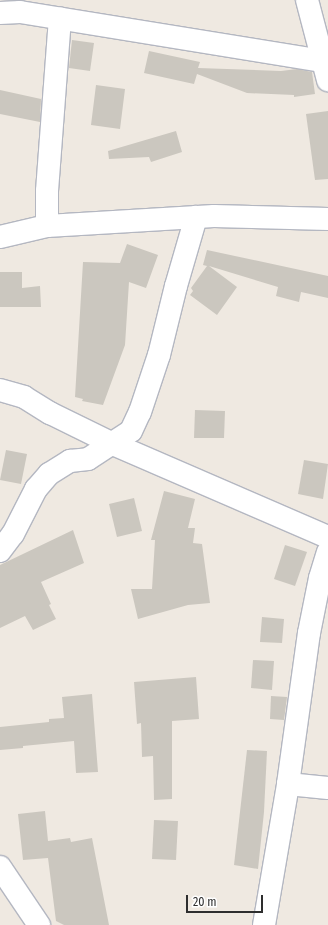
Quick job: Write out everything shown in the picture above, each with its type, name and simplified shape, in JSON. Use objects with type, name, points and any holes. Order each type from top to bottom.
[{"type":"street","points":[[13,8],[325,70],[315,8]]},
{"type":"street","points":[[47,226],[47,191],[60,18]]},
{"type":"street","points":[[0,237],[47,226],[214,216],[328,219]]},
{"type":"street","points":[[0,551],[13,534],[36,489],[49,474],[70,461],[88,459],[131,431],[140,412],[159,355],[176,286],[196,218]]},
{"type":"street","points":[[0,390],[24,397],[50,413],[113,444],[328,537]]},
{"type":"street","points":[[264,925],[288,784],[309,633],[324,578],[328,552]]},
{"type":"street","points":[[288,784],[328,788]]},
{"type":"street","points":[[0,867],[39,925]]},
{"type":"building","points":[[72,40],[94,43],[90,71],[69,68]]},
{"type":"building","points":[[149,51],[200,62],[198,68],[281,71],[297,69],[312,72],[315,94],[294,97],[294,95],[247,93],[197,74],[194,84],[144,73]]},
{"type":"building","points":[[96,85],[125,89],[120,129],[91,125]]},
{"type":"building","points":[[0,90],[41,99],[40,122],[0,114]]},
{"type":"building","points":[[328,111],[328,179],[315,180],[306,114]]},
{"type":"building","points":[[176,131],[182,152],[151,162],[149,157],[109,159],[108,151]]},
{"type":"building","points":[[127,244],[158,255],[146,288],[129,282],[125,345],[103,405],[82,401],[83,399],[75,397],[83,262],[120,263]]},
{"type":"building","points":[[207,250],[328,276],[328,298],[301,292],[299,302],[276,296],[278,287],[209,266],[237,287],[217,315],[190,295],[193,291],[191,288],[207,266],[203,265]]},
{"type":"building","points":[[0,272],[22,272],[22,288],[40,286],[41,307],[0,307]]},
{"type":"building","points":[[195,410],[225,411],[224,438],[194,438]]},
{"type":"building","points":[[6,450],[27,454],[21,484],[0,480]]},
{"type":"building","points":[[304,460],[328,464],[323,499],[298,494]]},
{"type":"building","points":[[164,491],[195,499],[188,528],[195,528],[193,543],[202,544],[210,603],[188,605],[138,619],[131,589],[152,589],[155,540],[151,540]]},
{"type":"building","points":[[134,498],[142,531],[117,537],[109,504]]},
{"type":"building","points":[[73,530],[84,563],[41,582],[51,604],[49,605],[56,619],[33,630],[25,616],[0,628],[0,565]]},
{"type":"building","points":[[285,545],[307,552],[295,586],[274,579]]},
{"type":"building","points":[[262,617],[284,619],[282,643],[260,642]]},
{"type":"building","points":[[253,660],[274,661],[272,690],[251,688]]},
{"type":"building","points":[[196,677],[199,719],[172,721],[172,799],[154,800],[153,756],[142,757],[141,723],[137,724],[134,682]]},
{"type":"building","points":[[92,694],[98,772],[76,773],[74,741],[0,750],[0,727],[49,722],[49,719],[64,718],[62,697]]},
{"type":"building","points":[[271,696],[287,697],[284,720],[270,719]]},
{"type":"building","points":[[247,750],[267,751],[264,812],[258,869],[234,865]]},
{"type":"building","points":[[45,811],[48,841],[70,838],[71,842],[92,838],[109,925],[64,925],[56,921],[48,858],[23,860],[18,814]]},
{"type":"building","points":[[154,820],[178,821],[176,860],[152,859]]}]
